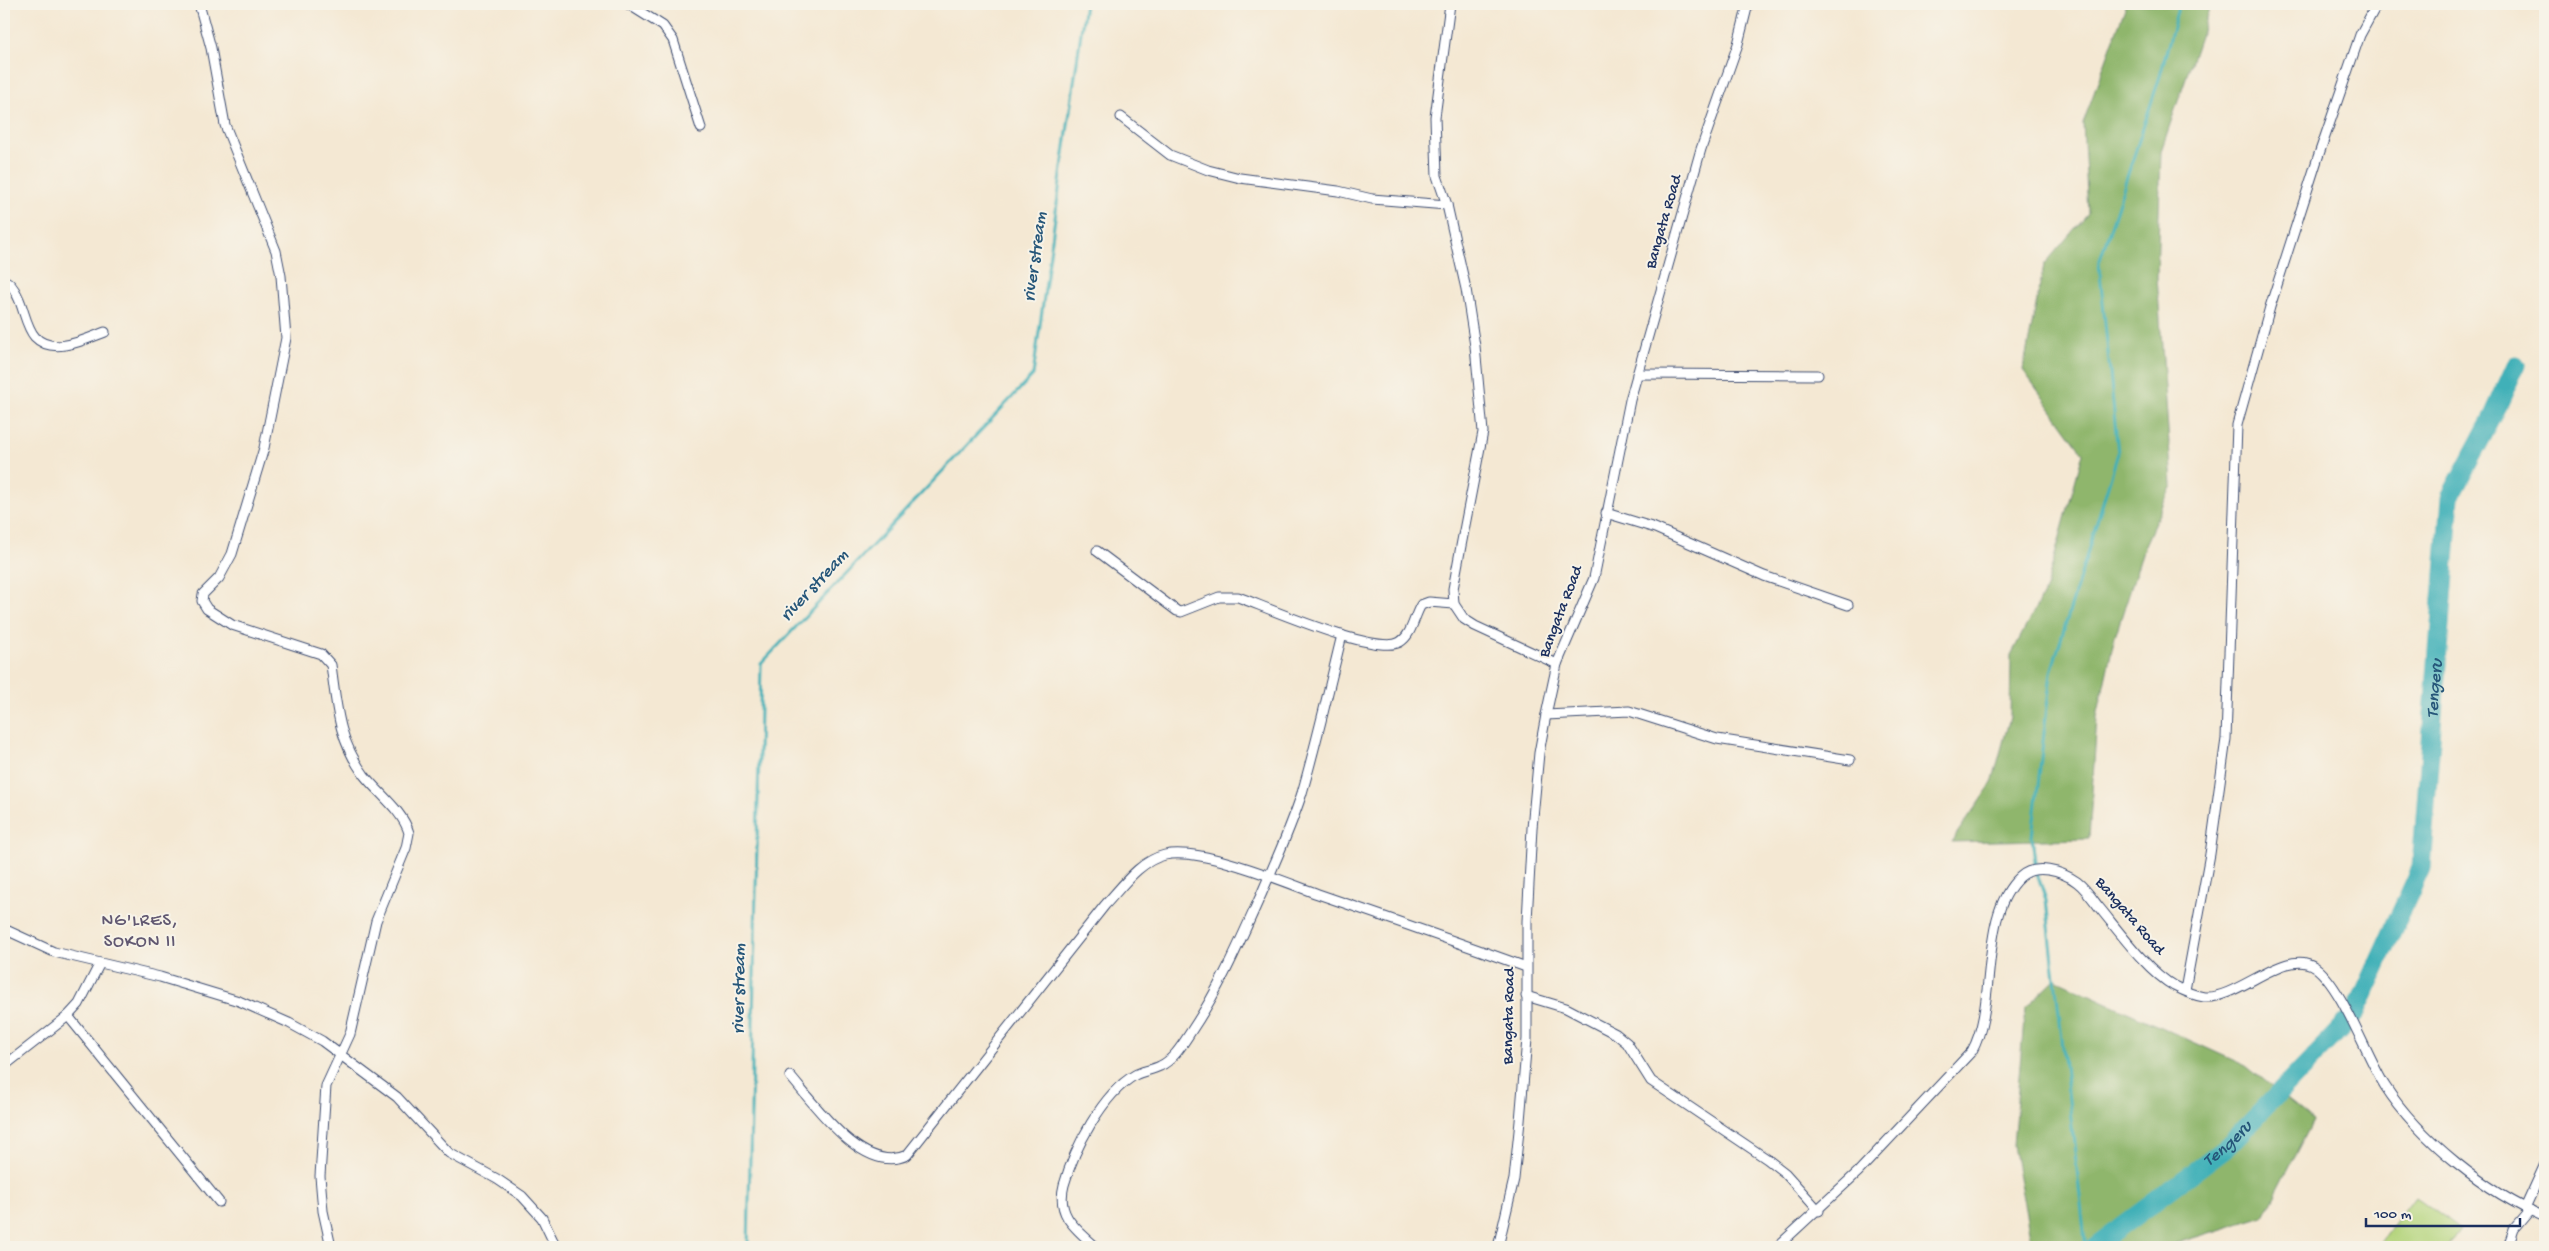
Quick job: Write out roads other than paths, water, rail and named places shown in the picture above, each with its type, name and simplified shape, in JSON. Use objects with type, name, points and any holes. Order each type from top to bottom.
[{"type":"street","points":[[199,4],[211,48],[224,125],[276,251],[281,276],[286,338],[264,448],[232,554],[219,578],[203,594],[202,601],[207,609],[232,625],[321,654],[327,658],[331,665],[341,733],[364,774],[397,813],[409,833],[406,848],[376,922],[355,1015],[341,1055],[326,1086],[320,1167],[323,1211],[331,1247]]},
{"type":"street","points":[[628,4],[663,26],[674,40],[701,128]]},
{"type":"street","points":[[1450,4],[1435,117],[1437,176],[1447,206],[1471,316],[1483,432],[1459,555],[1454,604],[1464,619],[1475,626],[1558,664]]},
{"type":"street","name":"Bangata Road","points":[[1498,1247],[1514,1179],[1518,1145],[1526,1039],[1526,967],[1532,828],[1539,753],[1546,715],[1558,664],[1594,578],[1624,426],[1696,168],[1715,105],[1738,44],[1748,4]]},
{"type":"street","points":[[2185,990],[2207,871],[2226,739],[2237,425],[2270,307],[2326,131],[2360,35],[2377,4]]},
{"type":"street","points":[[1121,117],[1170,155],[1208,170],[1240,178],[1338,191],[1372,199],[1447,206]]},
{"type":"street","points":[[4,280],[14,288],[29,325],[35,336],[43,342],[54,345],[68,344],[106,332]]},
{"type":"street","points":[[1638,374],[1818,376]]},
{"type":"street","points":[[1606,513],[1655,528],[1764,576],[1848,605]]},
{"type":"street","points":[[1097,550],[1177,611],[1181,612],[1219,597],[1238,597],[1342,636],[1366,642],[1396,644],[1402,641],[1408,634],[1421,605],[1429,602],[1454,604]]},
{"type":"street","points":[[1096,1247],[1068,1219],[1061,1202],[1067,1177],[1093,1120],[1125,1082],[1136,1074],[1161,1066],[1172,1058],[1192,1030],[1232,959],[1269,877],[1301,795],[1342,636]]},
{"type":"street","points":[[1546,715],[1629,711],[1717,739],[1850,760]]},
{"type":"street","points":[[790,1076],[843,1134],[861,1150],[878,1158],[897,1160],[907,1155],[1105,905],[1137,870],[1153,859],[1166,855],[1194,855],[1269,877],[1526,967]]},
{"type":"street","name":"Bangata Road","points":[[1777,1247],[1819,1211],[1972,1051],[1978,1040],[1982,1025],[1989,965],[2000,910],[2007,893],[2020,876],[2036,870],[2060,872],[2077,881],[2119,933],[2157,973],[2175,986],[2201,997],[2218,996],[2289,963],[2302,962],[2318,968],[2346,1009],[2385,1085],[2419,1128],[2465,1169],[2527,1209],[2545,1217]]},
{"type":"street","points":[[4,929],[54,952],[99,965],[160,977],[240,1001],[289,1023],[341,1055],[397,1097],[449,1152],[498,1179],[522,1196],[542,1218],[556,1247]]},
{"type":"street","points":[[4,1066],[68,1016],[78,1004],[99,965]]},
{"type":"street","points":[[1526,996],[1566,1008],[1616,1034],[1627,1043],[1651,1081],[1767,1159],[1785,1173],[1819,1211]]},
{"type":"street","points":[[68,1016],[219,1202]]},
{"type":"street","points":[[2508,1247],[2514,1229],[2527,1209],[2545,1164]]},
{"type":"waterway","name":"river stream","points":[[748,1247],[761,664],[1033,375],[1085,4]]},
{"type":"waterway","points":[[2084,1247],[2085,1240],[2046,900],[2036,870],[2032,837],[2051,672],[2118,453],[2099,263],[2160,76],[2179,4]]},
{"type":"waterway","name":"Tengeru","points":[[2355,1014],[2421,868],[2450,497],[2493,416],[2516,365]]},
{"type":"waterway","name":"Tengeru","points":[[2094,1247],[2227,1147],[2346,1023]]},
{"type":"district","name":"NG'LRES, SOKON II","points":[[140,931]]}]
